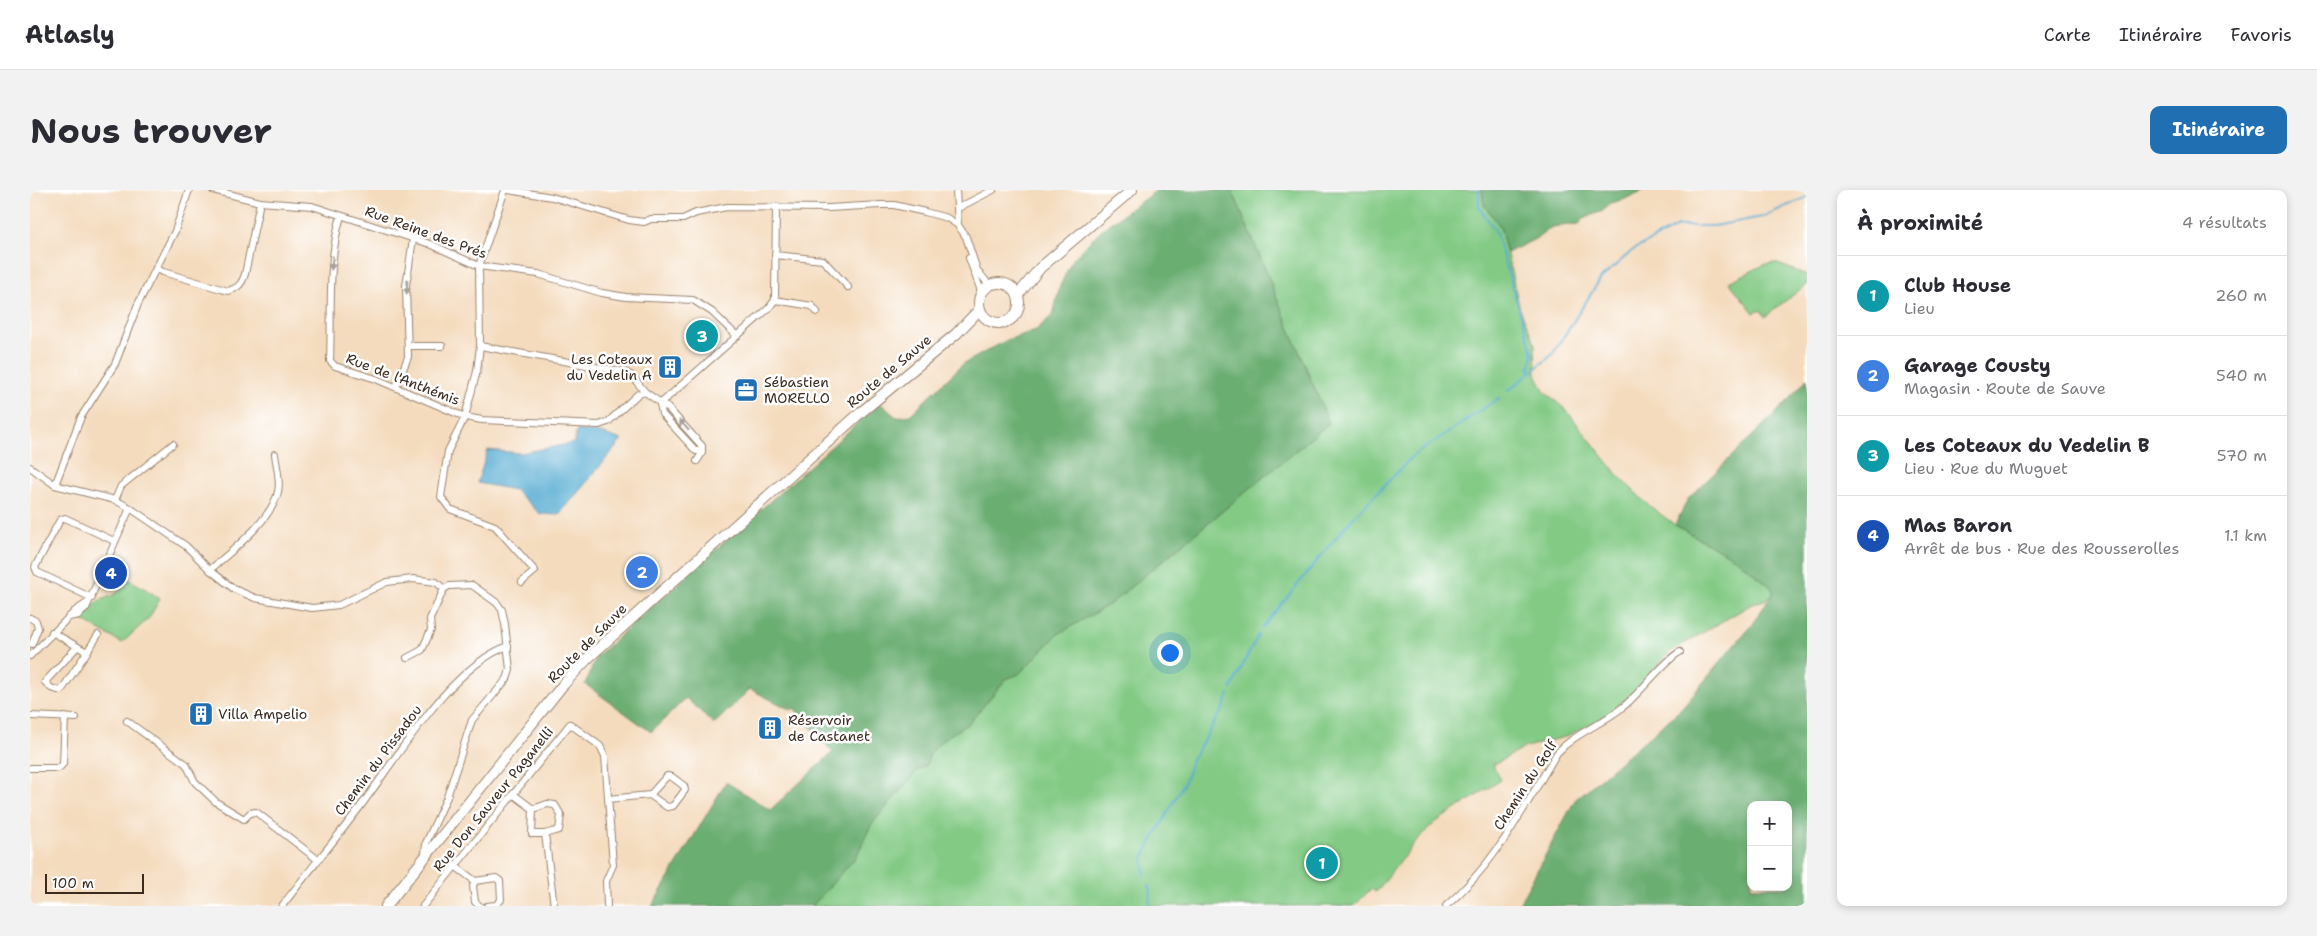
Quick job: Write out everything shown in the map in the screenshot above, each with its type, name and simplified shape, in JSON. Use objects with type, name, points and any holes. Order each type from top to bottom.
[{"type":"main road","points":[[1040,268],[1018,295],[1019,308],[1012,319],[1000,323],[987,319],[980,309],[982,294],[990,286],[1020,281],[1040,268],[1132,190]]},
{"type":"main road","points":[[1005,284],[1018,295]]},
{"type":"main road","name":"Route de Sauve","points":[[386,906],[562,686],[588,658],[859,414],[956,334],[980,309]]},
{"type":"main road","name":"Route de Sauve","points":[[956,334],[987,319]]},
{"type":"street","points":[[55,484],[81,417],[115,364],[138,304],[174,231],[189,190]]},
{"type":"street","name":"Rue Reine des Prés","points":[[214,190],[260,202],[312,206],[413,239],[478,266],[538,274],[602,293],[626,297],[693,300],[712,312],[737,336]]},
{"type":"street","points":[[522,582],[535,571],[495,526],[450,509],[441,497],[447,456],[465,417],[477,371],[480,346],[478,266],[507,190],[552,197],[629,220],[644,222],[651,219],[683,219],[696,213],[727,207],[894,205],[947,218],[958,225],[966,237],[970,266],[982,294]]},
{"type":"street","points":[[956,190],[958,225]]},
{"type":"street","points":[[958,208],[993,190]]},
{"type":"street","points":[[156,268],[162,272],[228,291],[235,289],[243,281],[260,202]]},
{"type":"street","points":[[660,404],[775,300],[776,206]]},
{"type":"street","name":"Rue de l'Anthémis","points":[[341,216],[335,236],[331,272],[330,361],[335,366],[396,387],[465,417],[482,420],[599,425],[608,422],[638,394],[645,392]]},
{"type":"street","points":[[396,387],[405,366],[408,346],[406,286],[413,239]]},
{"type":"street","points":[[968,247],[977,270],[990,286]]},
{"type":"street","points":[[775,255],[823,260],[848,287]]},
{"type":"street","points":[[775,300],[812,306],[817,312]]},
{"type":"street","points":[[408,346],[442,346]]},
{"type":"street","points":[[480,346],[625,372],[632,376],[645,392],[668,408],[702,446],[702,453],[697,461]]},
{"type":"street","points":[[116,500],[121,486],[172,444]]},
{"type":"street","points":[[210,570],[245,538],[270,509],[278,491],[275,454]]},
{"type":"street","points":[[30,466],[55,484],[116,500],[130,508],[186,546],[210,570],[234,589],[254,598],[312,608],[339,604],[387,582],[413,578],[436,582],[444,589]]},
{"type":"street","points":[[31,655],[52,632],[69,618],[79,615],[86,608],[130,508]]},
{"type":"street","points":[[90,600],[38,572],[35,567],[60,520],[65,518],[114,541]]},
{"type":"street","points":[[407,658],[422,650],[431,630],[430,619],[444,589],[449,586],[472,585],[497,603],[502,610],[510,670],[506,679],[472,720],[447,797],[426,843],[425,857]]},
{"type":"street","points":[[30,618],[36,621],[38,628],[31,644],[31,655]]},
{"type":"street","points":[[52,632],[87,652]]},
{"type":"street","points":[[77,647],[45,682],[51,688],[61,691],[98,634]]},
{"type":"street","name":"Chemin du Pissadou","points":[[282,906],[360,806],[405,741],[447,693],[481,659],[492,651],[508,646]]},
{"type":"street","name":"Chemin du Golf","points":[[1446,906],[1475,879],[1498,852],[1564,744],[1607,720],[1625,706],[1680,652]]},
{"type":"street","points":[[30,716],[65,716],[76,718]]},
{"type":"street","points":[[30,768],[60,768],[63,764],[65,716]]},
{"type":"street","points":[[126,721],[186,764],[194,782],[216,802],[244,819],[250,813],[256,812],[317,859]]},
{"type":"street","name":"Rue Don Sauveur Paganelli","points":[[422,906],[570,724],[600,746],[605,756],[613,865],[606,881],[607,906]]},
{"type":"street","points":[[608,799],[650,795],[667,807],[673,806],[685,790],[684,786],[672,777],[667,776],[650,795]]},
{"type":"street","points":[[513,794],[533,809]]},
{"type":"street","points":[[547,804],[555,805],[561,815],[558,830],[545,834],[532,834],[533,809],[547,804]]},
{"type":"street","points":[[545,834],[554,906]]},
{"type":"street","points":[[455,866],[474,881],[496,878],[500,881],[501,900],[496,905],[487,906]]},
{"type":"street","points":[[474,881],[475,902],[480,906]]},
{"type":"green space","points":[[1157,190],[1232,190],[1329,423],[1110,604],[1058,634],[1019,674],[1006,679],[969,723],[942,740],[930,754],[926,765],[917,771],[871,825],[856,857],[812,906],[652,906],[726,782],[770,810],[833,752],[794,708],[791,710],[750,689],[714,724],[686,698],[651,732],[585,684],[597,656],[880,403],[896,417],[910,415],[963,364],[1007,340],[1036,330],[1053,315],[1060,286],[1072,260],[1101,230]]},
{"type":"green space","points":[[1232,190],[1482,190],[1484,205],[1500,226],[1520,309],[1535,344],[1536,374],[1544,391],[1566,410],[1619,476],[1646,503],[1675,525],[1738,560],[1772,588],[1773,593],[1767,599],[1752,604],[1670,652],[1631,696],[1601,719],[1565,737],[1526,747],[1493,765],[1501,780],[1436,822],[1416,841],[1376,892],[1371,889],[1354,906],[812,906],[856,857],[871,825],[917,771],[926,765],[930,754],[942,740],[969,723],[1006,679],[1019,674],[1058,634],[1110,604],[1329,423]]},
{"type":"green space","points":[[1482,190],[1644,190],[1623,200],[1610,203],[1603,211],[1584,218],[1579,224],[1552,227],[1539,237],[1507,253],[1500,226],[1484,205]]},
{"type":"green space","points":[[1775,263],[1807,275],[1807,284],[1765,317],[1761,310],[1754,313],[1729,282],[1766,264]]},
{"type":"green space","points":[[1807,379],[1807,906],[1518,906],[1575,800],[1679,711],[1753,623],[1773,593],[1772,588],[1738,560],[1675,525],[1688,499],[1785,404]]},
{"type":"green space","points":[[114,571],[160,599],[149,618],[122,643],[82,620],[98,601],[114,595],[120,589]]},
{"type":"water","points":[[577,430],[601,433],[622,440],[559,515],[540,514],[515,490],[477,483],[488,450],[521,453],[574,443]]},
{"type":"waterway","points":[[1479,190],[1479,208],[1495,230],[1533,354],[1529,371]]},
{"type":"waterway","points":[[1508,391],[1552,355],[1601,278],[1633,250],[1678,226],[1714,226],[1762,217],[1807,197]]},
{"type":"waterway","points":[[1262,628],[1349,522],[1413,456],[1499,398]]},
{"type":"waterway","points":[[1231,689],[1258,635]]},
{"type":"waterway","points":[[1145,876],[1143,858],[1186,779],[1193,758],[1224,707],[1229,694]]},
{"type":"waterway","points":[[1149,885],[1151,891],[1149,906]]},
{"type":"place","name":"Les Coteaux du Vedelin B","points":[[702,336]]},
{"type":"place","name":"Les Coteaux du Vedelin A","points":[[670,367]]},
{"type":"place","name":"Sébastien MORELLO","points":[[746,390]]},
{"type":"place","name":"Garage Cousty","points":[[642,572]]},
{"type":"place","name":"Mas Baron","points":[[111,573]]},
{"type":"place","name":"Villa Ampelio","points":[[201,714]]},
{"type":"place","name":"Réservoir de Castanet","points":[[770,728]]},
{"type":"place","name":"Club House","points":[[1322,863]]}]
